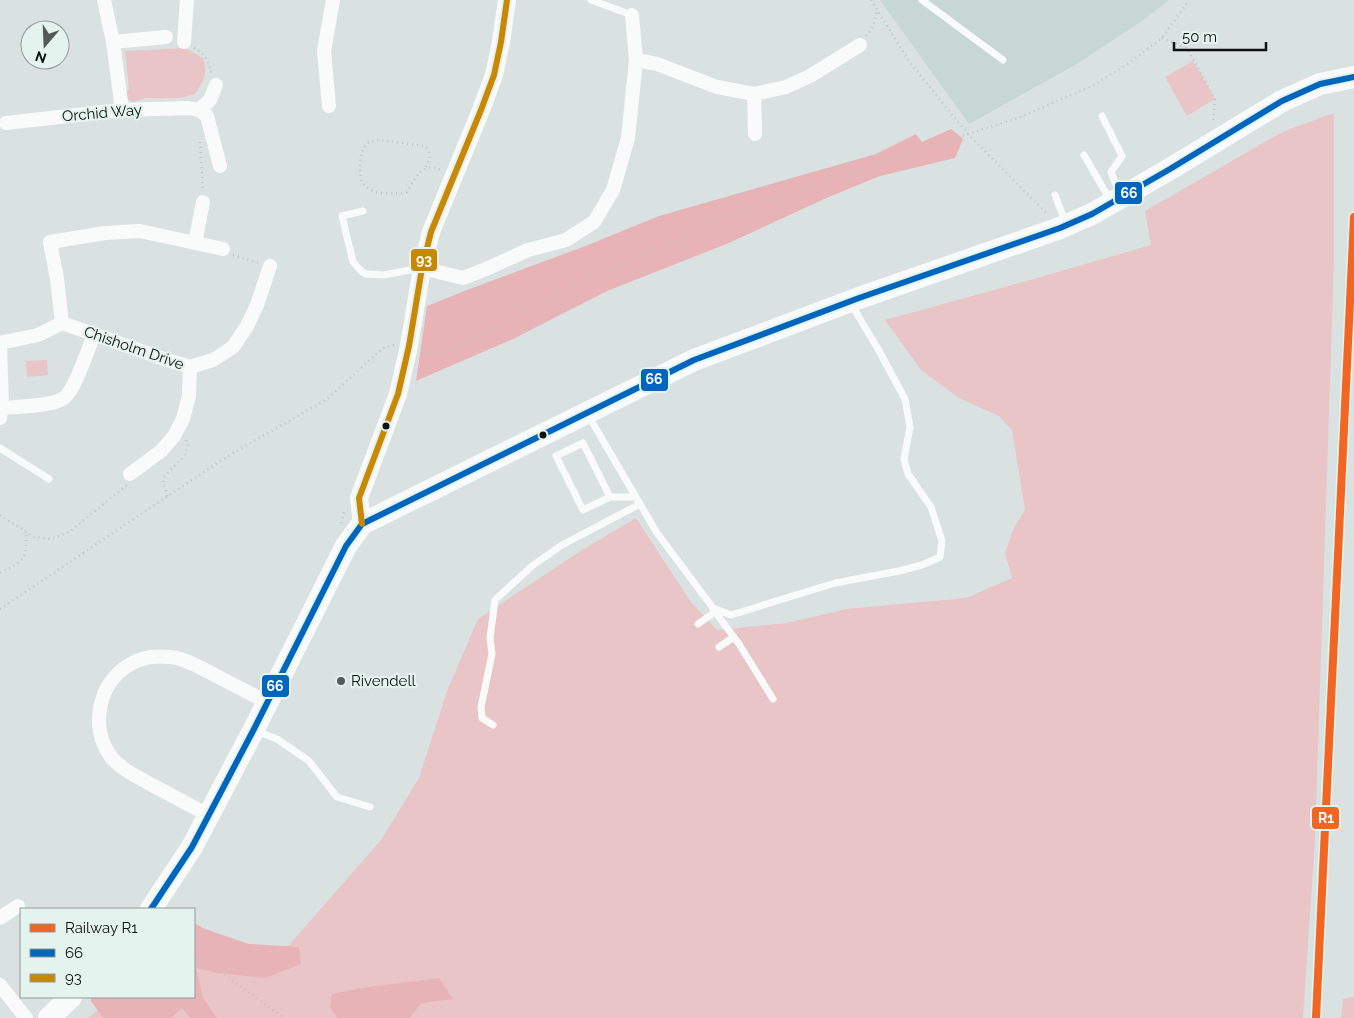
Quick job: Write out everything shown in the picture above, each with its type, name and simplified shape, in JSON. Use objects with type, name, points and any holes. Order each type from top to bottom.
[{"type":"main road","points":[[152,908],[192,848],[346,546],[362,524],[694,360],[1092,214],[1282,101],[1320,84],[1349,77]]},
{"type":"main road","points":[[50,1018],[70,998]]},
{"type":"street","points":[[104,0],[122,110]]},
{"type":"street","points":[[184,42],[187,0]]},
{"type":"street","points":[[329,106],[324,51],[333,0]]},
{"type":"street","points":[[362,524],[359,498],[398,394],[422,268],[431,232],[482,110],[494,75],[507,0]]},
{"type":"street","points":[[422,268],[463,278],[528,250],[566,240],[594,222],[613,190],[628,138],[636,60],[632,15]]},
{"type":"street","points":[[112,42],[166,37]]},
{"type":"street","points":[[636,60],[656,64],[717,86],[754,94],[786,87],[810,76],[860,45]]},
{"type":"street","points":[[216,85],[203,113],[220,166]]},
{"type":"street","points":[[754,94],[755,134]]},
{"type":"street","name":"Orchid Way","points":[[6,123],[122,110],[189,108],[203,113]]},
{"type":"street","points":[[195,243],[203,202]]},
{"type":"street","points":[[94,335],[71,390],[64,398],[55,402],[1,413],[0,343],[38,335],[62,323],[50,242],[105,233],[140,232],[223,249]]},
{"type":"street","name":"Chisholm Drive","points":[[62,323],[190,367],[213,360],[233,346],[247,326],[257,305],[270,266]]},
{"type":"street","points":[[130,474],[161,451],[177,431],[183,419],[189,396],[190,367]]},
{"type":"street","points":[[209,815],[129,772],[112,757],[102,741],[99,727],[99,709],[105,692],[115,676],[132,663],[148,657],[171,657],[188,662],[267,702]]},
{"type":"street","points":[[0,918],[18,906]]},
{"type":"street","points":[[1,991],[26,1018]]},
{"type":"lane","points":[[591,0],[632,15]]},
{"type":"lane","points":[[922,0],[1003,60]]},
{"type":"lane","points":[[1102,116],[1122,156],[1111,172],[1117,200]]},
{"type":"lane","points":[[1084,155],[1117,200]]},
{"type":"lane","points":[[1055,195],[1069,224]]},
{"type":"lane","points":[[363,210],[342,216],[354,262],[362,272],[384,275],[422,268]]},
{"type":"lane","points":[[714,610],[731,615],[835,583],[899,571],[940,557],[942,541],[931,508],[908,474],[904,459],[910,427],[905,399],[850,302]]},
{"type":"lane","points":[[587,413],[657,532],[740,644],[773,699]]},
{"type":"lane","points":[[610,497],[583,443],[556,456],[583,510],[610,497],[636,497]]},
{"type":"lane","points":[[0,448],[49,479]]},
{"type":"lane","points":[[493,726],[482,718],[480,707],[492,654],[490,638],[495,600],[532,566],[562,546],[640,504]]},
{"type":"lane","points":[[698,624],[714,610]]},
{"type":"lane","points":[[719,647],[734,637]]},
{"type":"lane","points":[[254,729],[277,739],[309,761],[337,797],[370,808]]},
{"type":"path","points":[[871,0],[910,63],[968,134],[1047,214]]},
{"type":"path","points":[[0,608],[223,459],[327,399],[383,348],[399,344],[422,353],[436,353],[457,348],[568,286],[675,242],[700,226],[722,216],[1018,118],[1094,85],[1129,63],[1162,38],[1189,0]]},
{"type":"path","points":[[860,45],[873,27],[877,10]]},
{"type":"path","points":[[1162,38],[1187,48],[1216,99],[1213,124]]},
{"type":"path","points":[[184,42],[207,58],[212,72],[211,81],[216,85]]},
{"type":"path","points":[[203,113],[199,139],[203,202]]},
{"type":"path","points":[[426,167],[430,156],[429,150],[425,146],[372,140],[367,142],[363,148],[360,172],[362,182],[367,188],[375,192],[397,194],[407,192],[426,167],[434,167],[455,174]]},
{"type":"path","points":[[223,249],[227,253],[270,266]]},
{"type":"path","points":[[167,496],[163,484],[164,477],[185,455],[188,445],[185,436],[177,431]]},
{"type":"path","points":[[0,515],[34,537],[52,539],[69,532],[127,486],[130,474]]},
{"type":"path","points":[[0,574],[25,556],[27,548],[26,532]]},
{"type":"path","points":[[195,957],[211,964],[284,1018]]},
{"type":"shaded area","points":[[880,0],[1169,0],[1142,21],[1075,65],[969,124]]},
{"type":"shaded area","points":[[185,48],[203,58],[204,77],[195,94],[179,98],[146,98],[132,102],[128,100],[125,95],[129,89],[125,51]]},
{"type":"shaded area","points":[[1193,61],[1215,99],[1187,116],[1165,77]]},
{"type":"shaded area","points":[[1334,113],[1334,259],[1315,840],[1303,1018],[88,1018],[101,1008],[195,998],[195,945],[247,971],[290,944],[381,840],[419,778],[447,691],[478,619],[582,550],[636,518],[691,602],[717,630],[786,623],[847,609],[966,598],[1012,578],[1005,553],[1014,528],[1025,510],[1012,430],[999,416],[959,398],[921,370],[885,320],[1151,245],[1145,211],[1282,132]]},
{"type":"shaded area","points":[[951,129],[963,139],[955,158],[880,176],[824,199],[729,243],[607,291],[513,339],[416,381],[427,306],[659,216],[876,154],[916,134],[922,142]]},
{"type":"shaded area","points":[[47,360],[48,375],[27,377],[26,361]]},
{"type":"shaded area","points":[[195,924],[205,929],[249,944],[299,947],[301,964],[265,978],[218,973],[196,968],[203,998],[217,1018],[190,1018],[182,1008],[171,1018],[103,1018],[91,1001],[91,998],[195,998]]},
{"type":"shaded area","points":[[439,978],[453,999],[421,1003],[410,1018],[337,1018],[330,1007],[332,994],[361,988]]},
{"type":"shaded area","points":[[1354,997],[1354,1018],[1341,1018],[1343,999]]},
{"type":"rail line","name":"R1","points":[[1316,1018],[1354,217]]},
{"type":"transit line","name":"93","points":[[362,524],[359,498],[398,394],[409,346],[422,268],[431,232],[494,75],[507,0]]},
{"type":"transit line","name":"66","points":[[152,908],[192,847],[346,546],[362,524],[694,360],[859,298],[1060,228],[1092,214],[1282,101],[1320,84],[1354,77]]},
{"type":"place","name":"Rivendell","points":[[341,681]]}]
